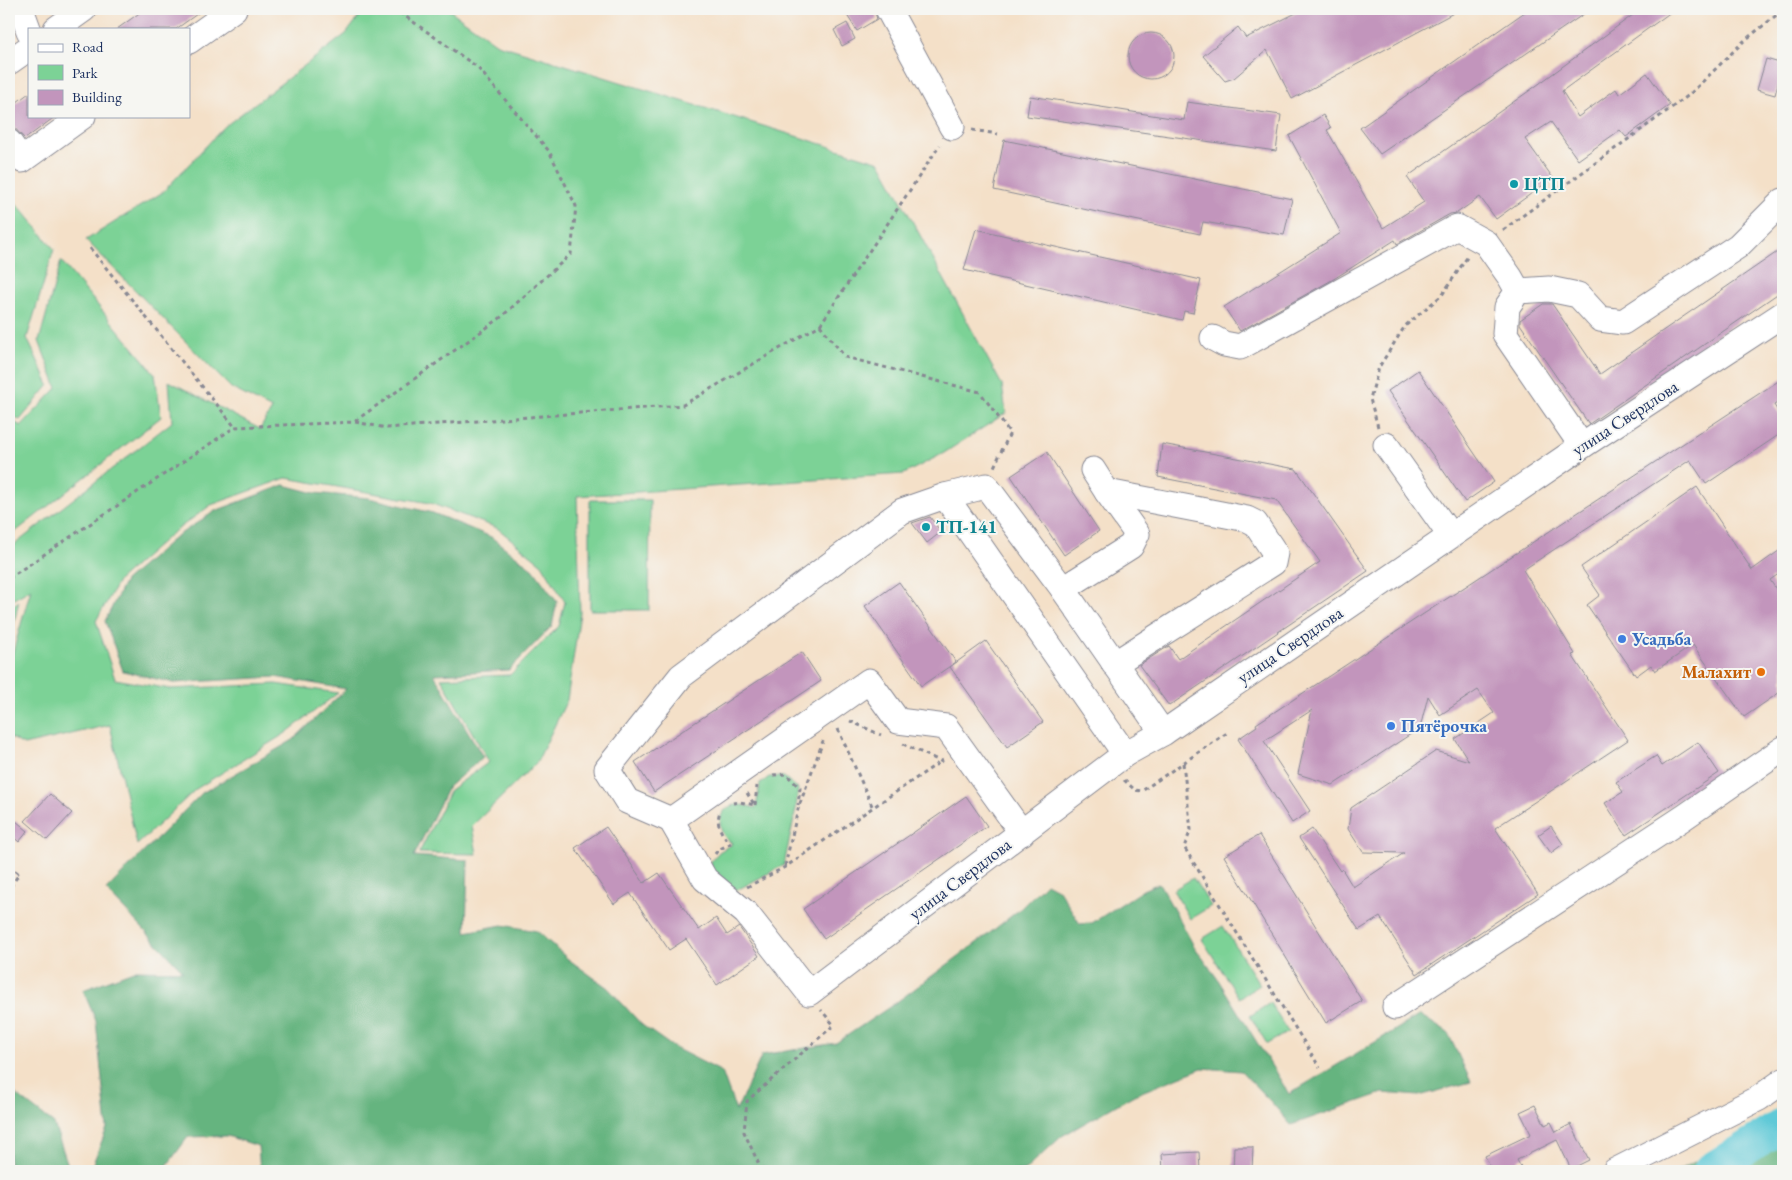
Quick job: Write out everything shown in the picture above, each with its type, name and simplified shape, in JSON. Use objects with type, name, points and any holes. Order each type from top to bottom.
[{"type":"street","points":[[21,9],[28,28]]},
{"type":"street","points":[[57,28],[84,9]]},
{"type":"street","points":[[190,40],[234,9]]},
{"type":"street","points":[[888,9],[952,127]]},
{"type":"street","points":[[9,62],[28,49]]},
{"type":"street","points":[[9,142],[22,160],[80,118]]},
{"type":"street","points":[[1518,291],[1549,289],[1578,295],[1600,319],[1623,322],[1738,246],[1783,201]]},
{"type":"street","points":[[1213,338],[1224,344],[1240,347],[1456,227],[1486,242],[1518,291]]},
{"type":"street","points":[[1518,291],[1507,307],[1505,334],[1582,446]]},
{"type":"street","name":"улица Свердлова","points":[[809,993],[1117,759],[1163,733],[1450,535],[1783,314]]},
{"type":"street","points":[[1386,445],[1450,535]]},
{"type":"street","points":[[1064,589],[1131,546],[1137,534],[1093,470]]},
{"type":"street","points":[[809,993],[746,913],[705,879],[671,820],[627,801],[607,769],[681,676],[902,511],[945,496],[986,486],[1064,589],[1163,733]]},
{"type":"street","points":[[1107,492],[1247,519],[1255,523],[1275,552],[1273,563],[1114,664]]},
{"type":"street","points":[[945,496],[1117,759]]},
{"type":"street","points":[[671,820],[869,681],[898,720],[946,727],[951,759],[1022,833]]},
{"type":"street","points":[[1395,1007],[1683,818],[1783,748]]},
{"type":"street","points":[[1616,1171],[1759,1098],[1783,1081]]},
{"type":"path","points":[[355,422],[498,319],[571,254],[576,206],[549,152],[478,67],[395,9]]},
{"type":"path","points":[[1386,445],[1376,422],[1370,399],[1379,367],[1405,326],[1442,295],[1469,255],[1689,95],[1745,40],[1783,10]]},
{"type":"path","points":[[9,578],[235,427],[355,422],[387,428],[683,405],[820,325],[952,127]]},
{"type":"path","points":[[90,248],[235,427]]},
{"type":"path","points":[[820,325],[845,357],[980,392],[1010,433],[986,486]]},
{"type":"path","points":[[849,720],[882,735]]},
{"type":"path","points":[[835,724],[873,808]]},
{"type":"path","points":[[1117,759],[1135,790],[1140,791],[1226,733]]},
{"type":"path","points":[[798,809],[825,735]]},
{"type":"path","points":[[899,743],[951,759]]},
{"type":"path","points":[[748,887],[785,867],[951,759]]},
{"type":"path","points":[[1183,763],[1192,830],[1184,847],[1320,1068]]},
{"type":"path","points":[[768,775],[786,774],[800,788],[798,809],[785,867]]},
{"type":"path","points":[[729,804],[740,802],[755,805],[758,783]]},
{"type":"path","points":[[725,808],[718,817],[721,833],[730,844]]},
{"type":"path","points":[[9,866],[19,874],[9,889]]},
{"type":"path","points":[[762,1171],[744,1132],[747,1101],[834,1025],[809,993]]},
{"type":"green space","points":[[365,9],[448,9],[497,44],[880,162],[1002,385],[1006,413],[944,453],[904,474],[577,496],[580,613],[567,700],[537,762],[472,826],[477,854],[419,853],[450,790],[489,762],[441,678],[510,675],[559,626],[565,602],[542,564],[497,528],[430,503],[286,478],[211,505],[171,534],[119,580],[96,621],[115,679],[170,689],[276,684],[338,693],[286,733],[196,789],[137,845],[110,725],[24,745],[9,737],[9,666],[31,589],[9,602],[9,547],[172,422],[169,381],[260,429],[272,409],[231,388],[86,240],[163,192],[224,127],[346,34]]},
{"type":"green space","points":[[9,196],[54,249],[27,338],[49,385],[20,420],[9,414]]},
{"type":"green space","points":[[61,261],[155,374],[161,417],[9,537],[9,419],[21,426],[57,388],[39,341]]},
{"type":"green space","points":[[284,485],[315,493],[369,498],[433,513],[491,537],[533,569],[557,602],[552,626],[509,670],[434,674],[483,757],[448,787],[414,856],[468,860],[466,932],[502,925],[537,931],[568,959],[608,988],[642,1025],[673,1047],[722,1072],[736,1111],[762,1055],[836,1043],[894,1004],[986,936],[1020,909],[1046,883],[1059,890],[1080,924],[1092,923],[1143,890],[1159,883],[1194,946],[1217,978],[1289,1094],[1420,1015],[1448,1033],[1471,1082],[1419,1096],[1383,1093],[1291,1125],[1241,1071],[1202,1068],[1134,1095],[1062,1136],[1024,1171],[260,1171],[258,1146],[227,1136],[188,1137],[163,1171],[90,1171],[107,1128],[96,1021],[83,990],[136,970],[183,971],[106,890],[202,793],[293,740],[346,689],[275,677],[174,683],[123,671],[105,621],[125,581],[174,538],[215,511]]},
{"type":"green space","points":[[590,500],[650,500],[649,610],[590,610]]},
{"type":"green space","points":[[19,601],[9,645],[9,608]]},
{"type":"green space","points":[[769,777],[784,777],[798,789],[796,809],[784,865],[737,890],[712,877],[711,861],[719,852],[732,844],[723,834],[720,826],[721,817],[726,809],[735,805],[756,808],[760,784]]},
{"type":"green space","points":[[1193,878],[1211,906],[1190,919],[1173,890]]},
{"type":"green space","points":[[1223,926],[1260,985],[1239,998],[1202,939]]},
{"type":"green space","points":[[1270,1003],[1288,1032],[1267,1044],[1250,1016]]},
{"type":"green space","points":[[9,1089],[54,1124],[70,1171],[9,1171]]},
{"type":"green space","points":[[1783,1113],[1783,1171],[1677,1171]]},
{"type":"building","points":[[145,9],[204,9],[177,28],[118,28]]},
{"type":"building","points":[[843,9],[874,9],[877,19],[857,31]]},
{"type":"building","points":[[1304,9],[1461,9],[1292,99],[1267,50],[1234,78],[1225,81],[1203,56],[1238,27],[1246,38]]},
{"type":"building","points":[[1529,9],[1591,9],[1380,154],[1360,128]]},
{"type":"building","points":[[1641,9],[1675,9],[1562,91],[1578,117],[1616,89],[1619,94],[1647,73],[1670,105],[1626,137],[1620,130],[1578,160],[1551,122],[1525,139],[1553,178],[1496,219],[1480,197],[1457,213],[1450,214],[1397,244],[1395,240],[1332,280],[1240,331],[1224,307],[1341,233],[1289,136],[1323,115],[1331,128],[1327,130],[1383,228],[1424,202],[1407,177]]},
{"type":"building","points":[[847,23],[855,39],[842,46],[834,30]]},
{"type":"building","points":[[1151,33],[1164,37],[1170,43],[1174,56],[1170,69],[1164,75],[1151,79],[1138,75],[1132,69],[1128,56],[1132,43],[1138,37]]},
{"type":"building","points":[[1766,59],[1783,64],[1775,95],[1757,90]]},
{"type":"building","points":[[28,94],[28,118],[53,118],[25,139],[9,122],[9,108]]},
{"type":"building","points":[[1030,96],[1184,120],[1187,102],[1281,115],[1276,151],[1027,116]]},
{"type":"building","points":[[1004,140],[1292,199],[1284,235],[1203,222],[1200,234],[994,190]]},
{"type":"building","points":[[976,229],[1201,280],[1193,313],[1184,311],[1182,320],[964,270]]},
{"type":"building","points":[[1783,248],[1783,290],[1589,424],[1520,324],[1520,320],[1543,304],[1552,304],[1600,374]]},
{"type":"building","points":[[1418,370],[1494,482],[1465,502],[1388,391]]},
{"type":"building","points":[[1783,378],[1783,399],[1774,405],[1783,420],[1783,432],[1706,484],[1690,460],[1523,570],[1575,654],[1572,655],[1628,740],[1495,828],[1538,894],[1417,974],[1380,917],[1359,930],[1299,838],[1312,829],[1353,887],[1404,853],[1363,852],[1348,829],[1351,808],[1436,751],[1469,761],[1455,739],[1494,713],[1478,690],[1440,715],[1428,696],[1420,728],[1333,785],[1298,774],[1312,710],[1264,741],[1310,811],[1292,823],[1238,739],[1257,726],[1256,724]]},
{"type":"building","points":[[1162,444],[1296,469],[1368,571],[1169,706],[1139,665],[1169,646],[1178,659],[1320,562],[1276,500],[1158,477]]},
{"type":"building","points":[[1047,452],[1099,531],[1064,555],[1011,476]]},
{"type":"building","points":[[1697,487],[1752,570],[1783,548],[1783,571],[1770,580],[1783,600],[1783,690],[1744,717],[1693,645],[1655,671],[1651,665],[1636,676],[1587,605],[1600,595],[1581,567]]},
{"type":"building","name":"ТП-141","points":[[930,517],[941,532],[927,543],[912,523]]},
{"type":"building","points":[[899,582],[956,662],[921,686],[865,606]]},
{"type":"building","points":[[986,641],[1043,722],[1007,747],[950,667]]},
{"type":"building","points":[[802,652],[821,681],[654,792],[635,762]]},
{"type":"building","points":[[1698,742],[1719,773],[1626,835],[1605,803],[1623,792],[1616,782],[1656,756],[1662,766]]},
{"type":"building","points":[[50,794],[72,813],[47,840],[25,821]]},
{"type":"building","points":[[966,796],[987,826],[824,939],[803,909]]},
{"type":"building","points":[[16,821],[28,831],[19,842],[9,833],[9,829]]},
{"type":"building","points":[[1551,826],[1563,844],[1551,853],[1538,835]]},
{"type":"building","points":[[606,827],[644,883],[659,873],[699,930],[716,918],[727,935],[739,927],[759,956],[717,985],[686,939],[669,950],[630,893],[614,904],[575,848]]},
{"type":"building","points":[[1259,835],[1362,1001],[1326,1023],[1224,856]]},
{"type":"building","points":[[1535,1105],[1545,1125],[1551,1122],[1556,1132],[1571,1124],[1589,1160],[1571,1169],[1557,1140],[1517,1160],[1523,1171],[1492,1171],[1485,1156],[1531,1134],[1520,1112]]},
{"type":"building","points":[[1234,1147],[1253,1147],[1252,1171],[1233,1171]]},
{"type":"building","points":[[1199,1152],[1200,1171],[1163,1171],[1162,1154]]},
{"type":"waterway","points":[[1709,1171],[1783,1125]]},
{"type":"place","name":"ЦТП","points":[[1514,184]]},
{"type":"place","name":"ТП-141","points":[[926,527]]},
{"type":"place","name":"Усадьба","points":[[1622,639]]},
{"type":"place","name":"Малахит","points":[[1761,672]]},
{"type":"place","name":"Пятёрочка","points":[[1391,726]]}]
